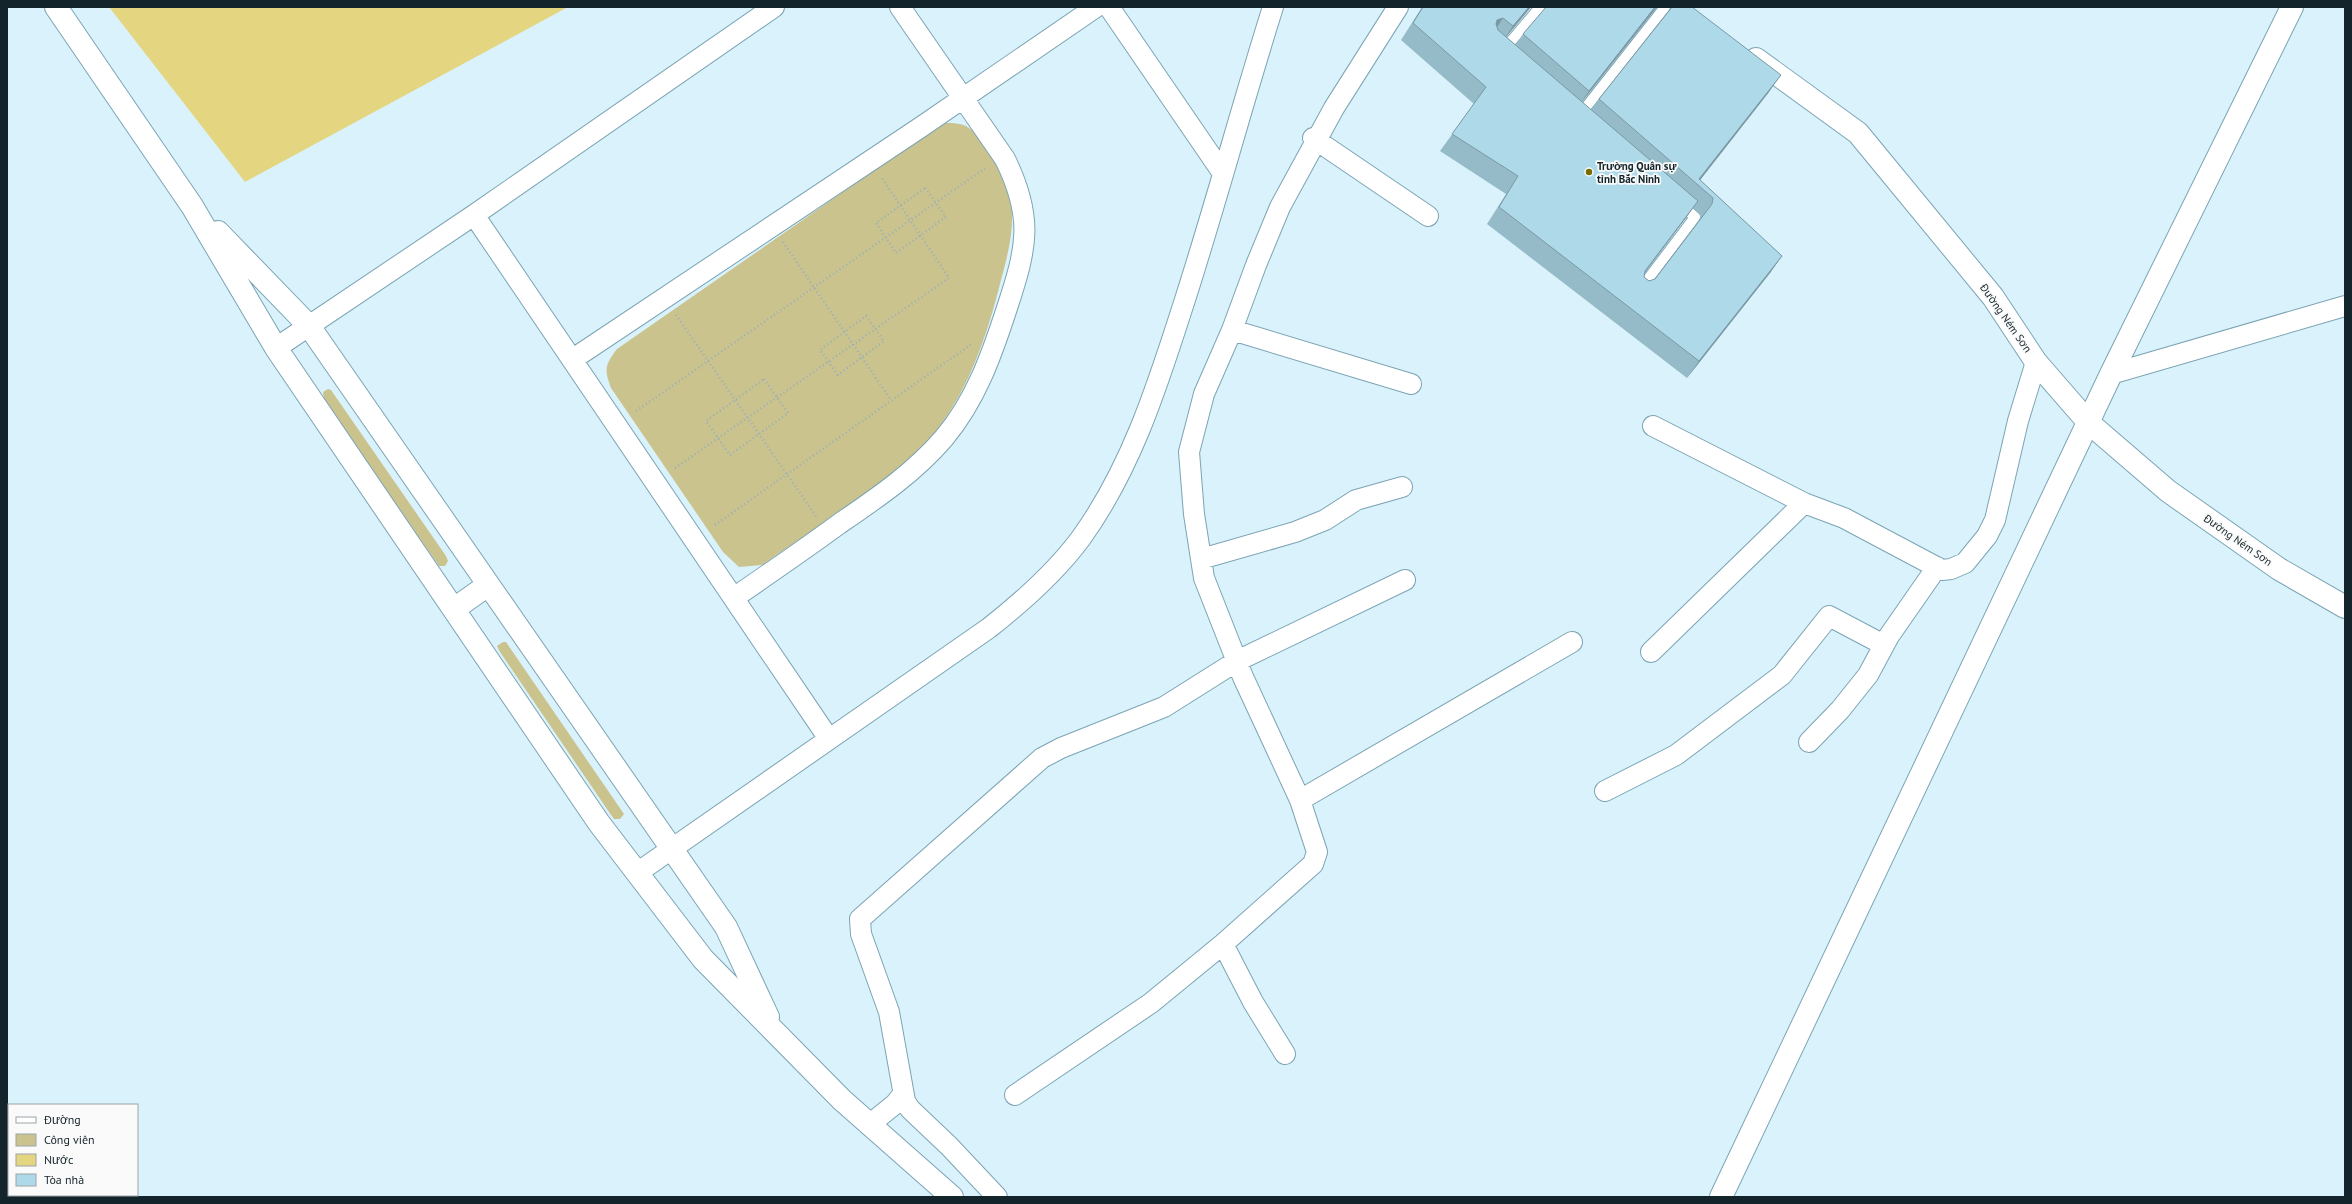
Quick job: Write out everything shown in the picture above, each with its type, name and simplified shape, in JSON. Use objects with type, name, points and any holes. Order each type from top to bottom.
[{"type":"main road","points":[[56,7],[192,206],[276,348],[599,823],[703,959],[869,1125],[952,1197]]},
{"type":"main road","points":[[1721,1197],[2111,374],[2292,7]]},
{"type":"main road","name":"Đường Ném Sơn","points":[[1737,44],[1858,133],[1993,297],[2036,362],[2089,423],[2168,490],[2279,568],[2345,607]]},
{"type":"main road","points":[[192,206],[309,326],[726,927],[775,1032]]},
{"type":"main road","points":[[454,609],[488,584]]},
{"type":"street","points":[[276,348],[474,215],[774,7]]},
{"type":"street","points":[[735,597],[884,493],[917,467],[945,437],[961,414],[988,365],[1014,288],[1022,253],[1025,214],[1015,179],[1005,159],[900,7]]},
{"type":"street","points":[[573,358],[964,98],[1096,7]]},
{"type":"street","points":[[1109,7],[1222,172]]},
{"type":"street","points":[[637,873],[994,624],[1020,603],[1079,540],[1119,475],[1154,397],[1212,216],[1222,172],[1273,7]]},
{"type":"street","points":[[1015,1094],[1151,1003],[1223,944],[1313,864],[1317,852],[1300,800],[1237,661],[1204,578],[1194,514],[1189,452],[1204,394],[1232,330],[1256,265],[1280,207],[1334,108],[1398,7]]},
{"type":"street","points":[[1313,138],[1428,216]]},
{"type":"street","points":[[474,215],[735,597],[829,739]]},
{"type":"street","points":[[2111,374],[2345,306]]},
{"type":"street","points":[[1232,330],[1411,384]]},
{"type":"street","points":[[1653,426],[1804,503],[1844,518],[1942,570],[1951,569],[1965,563],[1988,536],[1995,520],[2018,421],[2036,362]]},
{"type":"street","points":[[1201,559],[1295,532],[1325,520],[1356,500],[1402,487]]},
{"type":"street","points":[[1650,652],[1804,503]]},
{"type":"street","points":[[1809,742],[1840,710],[1868,675],[1884,645],[1937,567]]},
{"type":"street","points":[[997,1197],[949,1146],[910,1109],[903,1094],[889,1012],[861,934],[860,919],[1042,758],[1061,748],[1164,707],[1237,661],[1405,580]]},
{"type":"street","points":[[1604,791],[1676,755],[1782,675],[1829,616],[1884,645]]},
{"type":"street","points":[[1300,800],[1572,642]]},
{"type":"street","points":[[1223,944],[1253,1002],[1285,1054]]},
{"type":"street","points":[[869,1125],[895,1104],[903,1094]]},
{"type":"lane","points":[[1502,52],[1540,7]]},
{"type":"lane","points":[[1578,117],[1665,7]]},
{"type":"lane","points":[[1638,292],[1695,217],[1674,199]]},
{"type":"path","points":[[636,411],[991,165]]},
{"type":"path","points":[[675,468],[949,278],[879,174]]},
{"type":"path","points":[[925,188],[946,217],[896,253],[876,223],[900,206],[925,188]]},
{"type":"path","points":[[782,241],[891,400]]},
{"type":"path","points":[[676,315],[818,518]]},
{"type":"path","points":[[866,316],[884,341],[838,375],[820,350],[844,332],[866,316]]},
{"type":"path","points":[[715,525],[978,339]]},
{"type":"path","points":[[764,379],[788,413],[730,455],[706,421],[735,400],[764,379]]},
{"type":"green space","points":[[946,123],[966,126],[973,131],[991,154],[1007,184],[1012,211],[1012,225],[1005,266],[984,339],[968,378],[959,397],[936,431],[919,450],[899,468],[854,503],[762,565],[739,567],[723,552],[611,388],[607,376],[608,363],[617,349],[938,126]]},
{"type":"green space","points":[[328,389],[331,390],[446,556],[448,561],[445,566],[439,566],[324,400],[323,392]]},
{"type":"green space","points":[[503,642],[506,642],[624,814],[620,819],[614,819],[500,652],[497,646]]},
{"type":"water","points":[[109,7],[568,7],[245,182]]},
{"type":"building","name":"Trường Quân sự tỉnh Bắc Ninh","points":[[1423,7],[1529,7],[1513,26],[1503,18],[1497,20],[1496,24],[1498,30],[1698,201],[1645,271],[1644,277],[1649,281],[1655,279],[1712,204],[1713,198],[1599,99],[1672,7],[1692,7],[1781,75],[1699,179],[1782,256],[1699,361],[1499,207],[1518,176],[1452,134],[1486,87],[1413,23]]},
{"type":"building","points":[[1546,7],[1655,7],[1589,91],[1523,34]]},
{"type":"place","name":"Trường Quân sự tỉnh Bắc Ninh","points":[[1589,172]]}]
